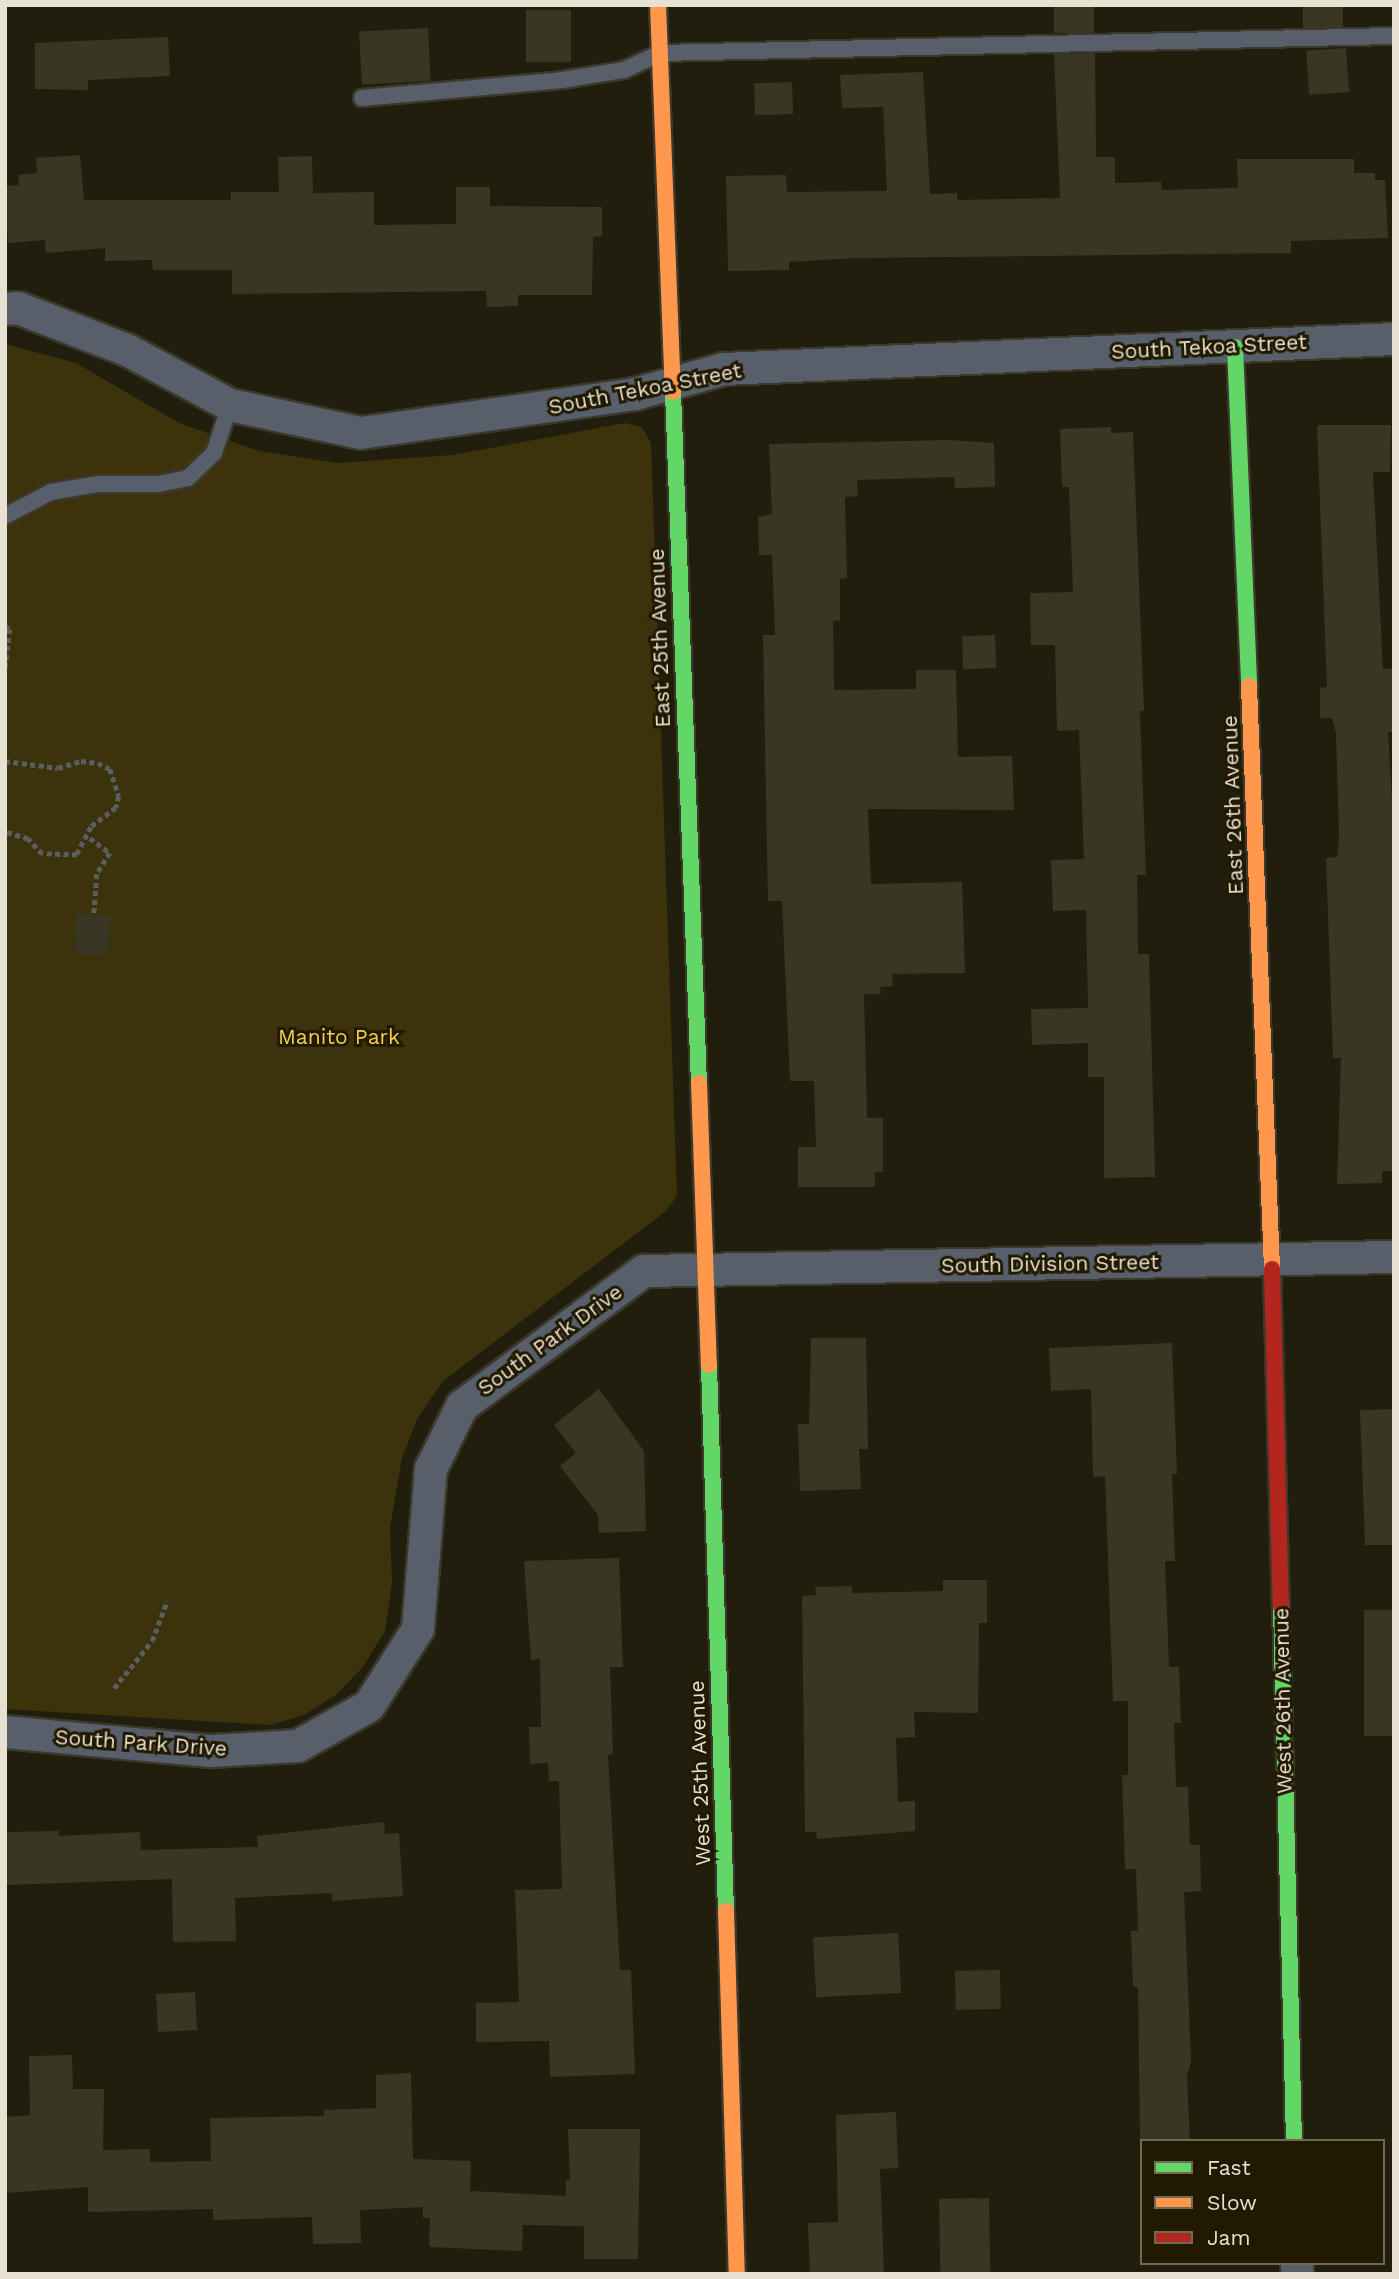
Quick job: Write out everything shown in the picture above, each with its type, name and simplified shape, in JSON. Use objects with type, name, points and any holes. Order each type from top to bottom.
[{"type":"street","name":"East 25th Avenue","points":[[658,5],[706,1270]]},
{"type":"street","name":"South Tekoa Street","points":[[5,309],[18,308],[127,350],[230,405],[361,433],[581,403],[724,369],[1394,339]]},
{"type":"street","name":"East 26th Avenue","points":[[1235,347],[1272,1261]]},
{"type":"street","name":"South Division Street","points":[[706,1270],[1394,1257]]},
{"type":"street","name":"West 26th Avenue","points":[[1272,1261],[1294,2139]]},
{"type":"street","name":"South Park Drive","points":[[5,1732],[211,1751],[298,1746],[369,1706],[418,1629],[431,1469],[461,1406],[644,1271],[706,1270]]},
{"type":"street","name":"West 25th Avenue","points":[[706,1270],[737,2274]]},
{"type":"lane","points":[[362,98],[562,80],[624,70],[660,53],[1394,36]]},
{"type":"lane","points":[[5,516],[51,492],[98,484],[158,484],[188,478],[214,453],[230,405]]},
{"type":"path","points":[[5,626],[10,629],[5,668]]},
{"type":"path","points":[[5,761],[58,768],[82,761],[110,769],[120,796],[116,808],[91,827],[90,838],[77,855],[59,858],[42,854],[17,833],[5,832]]},
{"type":"path","points":[[90,838],[110,853],[97,874],[94,915]]},
{"type":"path","points":[[114,1688],[152,1641],[167,1601]]},
{"type":"green space","name":"Manito Park","points":[[5,344],[76,363],[179,423],[259,451],[338,463],[453,455],[625,423],[642,427],[651,443],[677,1196],[666,1211],[443,1381],[417,1419],[402,1458],[390,1528],[392,1583],[385,1631],[363,1667],[337,1694],[304,1715],[270,1725],[5,1709]]},
{"type":"building","points":[[1054,5],[1094,5],[1094,33],[1054,33]]},
{"type":"building","points":[[1303,5],[1343,5],[1343,28],[1303,28]]},
{"type":"building","points":[[526,10],[571,10],[571,62],[526,62]]},
{"type":"building","points":[[428,28],[431,81],[362,85],[359,32]]},
{"type":"building","points":[[168,37],[170,76],[88,80],[88,90],[35,89],[35,43]]},
{"type":"building","points":[[1346,48],[1349,92],[1309,95],[1306,51]]},
{"type":"building","points":[[1095,53],[1096,157],[1115,157],[1115,183],[1161,182],[1162,190],[1238,188],[1237,159],[1354,159],[1354,173],[1375,173],[1375,180],[1385,180],[1388,238],[1291,241],[1291,253],[856,258],[789,262],[789,270],[728,271],[726,176],[786,175],[787,192],[887,191],[883,107],[842,108],[840,75],[923,72],[930,194],[957,193],[957,200],[1060,198],[1054,54]]},
{"type":"building","points":[[792,82],[793,114],[755,115],[754,83]]},
{"type":"building","points":[[80,155],[84,200],[231,200],[231,192],[279,192],[278,157],[312,156],[313,193],[374,192],[374,225],[456,224],[456,187],[490,187],[490,206],[602,207],[602,236],[593,237],[592,295],[518,295],[518,306],[487,307],[486,291],[232,294],[232,270],[153,270],[152,260],[105,261],[105,248],[46,253],[45,240],[8,243],[5,186],[19,185],[18,175],[37,173],[36,158]]},
{"type":"building","points":[[1317,425],[1391,425],[1390,472],[1373,472],[1383,669],[1394,668],[1394,732],[1388,732],[1394,835],[1394,1171],[1382,1171],[1382,1183],[1337,1184],[1341,1058],[1333,1058],[1326,858],[1337,857],[1339,837],[1336,733],[1332,718],[1320,718],[1320,688],[1327,687]]},
{"type":"building","points":[[1111,427],[1111,433],[1133,432],[1144,711],[1140,711],[1146,875],[1137,875],[1138,954],[1149,954],[1155,1177],[1104,1178],[1104,1077],[1088,1077],[1088,1043],[1032,1045],[1031,1009],[1088,1008],[1086,910],[1053,911],[1051,860],[1084,859],[1079,730],[1057,731],[1055,645],[1031,645],[1030,593],[1073,592],[1069,487],[1062,487],[1060,429]]},
{"type":"building","points":[[950,440],[994,443],[995,487],[955,488],[954,477],[857,480],[858,496],[845,497],[847,578],[840,579],[840,620],[833,621],[834,690],[916,689],[916,670],[956,670],[958,757],[1012,756],[1014,810],[868,809],[871,884],[962,882],[965,973],[892,974],[893,986],[880,987],[881,994],[864,994],[867,1118],[883,1118],[883,1172],[875,1172],[875,1187],[798,1187],[798,1147],[816,1147],[814,1081],[790,1081],[782,901],[768,901],[763,635],[775,635],[772,555],[759,555],[758,517],[772,514],[769,444]]},
{"type":"building","points":[[995,635],[996,668],[963,669],[962,636]]},
{"type":"building","points":[[76,914],[110,915],[109,955],[75,954]]},
{"type":"building","points":[[811,1338],[866,1338],[868,1449],[859,1449],[861,1489],[800,1491],[798,1424],[809,1424]]},
{"type":"building","points":[[1172,1343],[1177,1474],[1172,1474],[1175,1561],[1165,1561],[1169,1667],[1179,1667],[1181,1723],[1174,1723],[1176,1787],[1188,1787],[1190,1845],[1200,1845],[1201,1891],[1184,1892],[1191,2061],[1187,2076],[1190,2139],[1140,2141],[1138,1987],[1133,1987],[1131,1931],[1138,1931],[1136,1869],[1125,1869],[1122,1775],[1128,1775],[1128,1701],[1113,1701],[1105,1476],[1093,1477],[1091,1389],[1051,1391],[1049,1348]]},
{"type":"building","points":[[599,1389],[644,1451],[646,1531],[599,1533],[598,1515],[560,1466],[576,1453],[554,1425]]},
{"type":"building","points":[[1394,1409],[1394,1545],[1365,1545],[1360,1410]]},
{"type":"building","points":[[619,1558],[623,1667],[610,1667],[613,1754],[608,1755],[620,1970],[631,1970],[635,2074],[550,2077],[549,2041],[476,2042],[476,2003],[519,2002],[515,1890],[562,1889],[559,1781],[549,1781],[548,1763],[530,1764],[529,1727],[541,1727],[540,1659],[531,1660],[524,1561]]},
{"type":"building","points":[[943,1580],[987,1580],[987,1623],[979,1623],[978,1713],[914,1712],[915,1737],[896,1738],[898,1802],[915,1801],[915,1831],[817,1839],[816,1832],[805,1832],[802,1596],[816,1595],[815,1587],[852,1586],[852,1593],[943,1591]]},
{"type":"building","points":[[1364,1610],[1394,1610],[1394,1736],[1364,1736]]},
{"type":"building","points":[[384,1822],[385,1834],[399,1833],[403,1896],[332,1901],[332,1893],[235,1898],[236,1941],[173,1942],[172,1879],[7,1885],[6,1832],[59,1831],[59,1836],[140,1832],[141,1850],[258,1847],[257,1836]]},
{"type":"building","points":[[898,1933],[901,1993],[816,1997],[813,1937]]},
{"type":"building","points":[[1000,1970],[1001,2009],[956,2010],[955,1971]]},
{"type":"building","points":[[195,1992],[197,2030],[158,2032],[156,1994]]},
{"type":"building","points":[[72,2055],[73,2089],[104,2089],[103,2150],[150,2149],[150,2162],[211,2161],[210,2118],[324,2116],[324,2110],[376,2108],[376,2075],[411,2073],[413,2159],[471,2161],[470,2191],[566,2196],[566,2180],[570,2180],[568,2129],[640,2129],[638,2259],[584,2259],[584,2226],[523,2225],[522,2251],[429,2247],[430,2218],[423,2218],[423,2207],[360,2210],[361,2243],[313,2244],[312,2217],[213,2220],[213,2209],[88,2212],[88,2187],[5,2193],[5,2117],[30,2115],[29,2056]]},
{"type":"building","points":[[896,2112],[898,2168],[880,2169],[884,2274],[810,2274],[808,2223],[838,2222],[836,2115]]},
{"type":"building","points":[[989,2198],[990,2274],[940,2274],[939,2199]]},
{"type":"traffic: fast","points":[[1235,347],[1249,686]]},
{"type":"traffic: fast","points":[[673,392],[699,1083]]},
{"type":"traffic: fast","points":[[709,1365],[726,1911]]},
{"type":"traffic: fast","points":[[1281,1606],[1294,2139]]},
{"type":"traffic: slow","points":[[658,5],[673,392]]},
{"type":"traffic: slow","points":[[1249,686],[1272,1269]]},
{"type":"traffic: slow","points":[[699,1083],[709,1365]]},
{"type":"traffic: slow","points":[[726,1911],[737,2274]]},
{"type":"traffic: jam","points":[[1272,1269],[1281,1606]]}]
